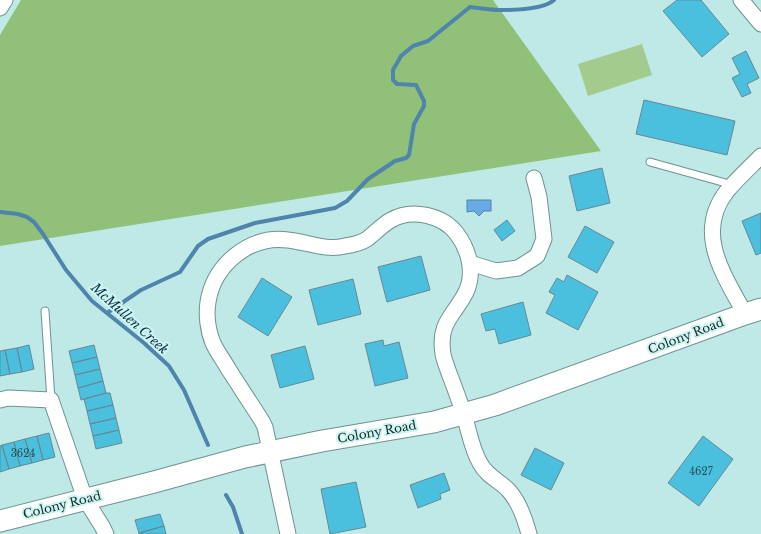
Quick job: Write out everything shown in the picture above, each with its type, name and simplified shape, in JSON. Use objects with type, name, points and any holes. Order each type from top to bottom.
[{"type":"main road","name":"Colony Road","points":[[0,520],[271,451],[434,422],[495,406],[756,309]]},
{"type":"street","points":[[0,8],[5,0]]},
{"type":"street","points":[[741,0],[761,24]]},
{"type":"street","points":[[756,309],[722,271],[715,252],[712,234],[714,214],[726,192],[761,156]]},
{"type":"street","points":[[470,263],[496,271],[518,268],[537,256],[544,239],[539,197],[534,178]]},
{"type":"street","points":[[288,534],[271,451],[262,422],[214,344],[209,328],[207,310],[210,295],[217,278],[232,258],[251,246],[265,241],[281,239],[326,247],[344,247],[366,239],[392,219],[399,216],[412,214],[435,218],[452,229],[465,247],[470,263],[470,280],[466,292],[447,321],[442,342],[443,356],[480,463],[486,473],[510,491],[520,506],[529,534]]},
{"type":"street","points":[[0,400],[8,398],[50,400],[84,499],[106,534]]},
{"type":"lane","points":[[650,162],[733,186]]},
{"type":"lane","points":[[45,311],[50,400]]},
{"type":"green space","points":[[21,0],[493,0],[601,151],[0,246],[0,35]]},
{"type":"green space","points":[[642,44],[652,75],[588,96],[578,64]]},
{"type":"water","points":[[467,200],[491,200],[491,211],[484,211],[479,216],[474,211],[467,212]]},
{"type":"building","points":[[677,0],[701,0],[729,34],[702,57],[663,11]]},
{"type":"building","points":[[746,51],[759,78],[747,84],[751,93],[742,97],[732,78],[740,74],[732,58]]},
{"type":"building","points":[[644,100],[735,121],[727,155],[636,134]]},
{"type":"building","points":[[602,168],[610,203],[577,211],[569,176]]},
{"type":"building","points":[[761,213],[761,253],[756,255],[742,221]]},
{"type":"building","points":[[507,220],[515,231],[502,241],[494,230]]},
{"type":"building","points":[[585,226],[614,242],[597,273],[568,257]]},
{"type":"building","points":[[421,256],[430,290],[387,302],[378,267]]},
{"type":"building","points":[[567,275],[598,292],[578,330],[546,313],[555,295],[549,292],[557,278],[564,282]]},
{"type":"building","points":[[262,278],[292,297],[268,336],[238,317]]},
{"type":"building","points":[[353,279],[361,314],[318,325],[309,290]]},
{"type":"building","points":[[523,302],[531,335],[499,344],[495,329],[486,331],[481,314]]},
{"type":"building","points":[[383,340],[384,346],[399,342],[408,378],[375,386],[365,344]]},
{"type":"building","points":[[29,345],[34,369],[22,372],[17,348]]},
{"type":"building","points":[[94,345],[97,357],[72,363],[69,351]]},
{"type":"building","points":[[305,346],[314,379],[280,388],[271,355]]},
{"type":"building","points":[[17,348],[22,372],[10,374],[5,350]]},
{"type":"building","points":[[5,350],[10,374],[0,376],[0,351]]},
{"type":"building","points":[[97,357],[100,369],[75,375],[72,363]]},
{"type":"building","points":[[100,369],[103,381],[78,388],[75,375]]},
{"type":"building","points":[[103,381],[106,393],[81,400],[78,388]]},
{"type":"building","points":[[110,393],[113,405],[87,411],[84,399]]},
{"type":"building","points":[[113,405],[116,418],[90,424],[87,411]]},
{"type":"building","points":[[116,418],[119,430],[93,436],[90,424]]},
{"type":"building","points":[[119,430],[122,443],[96,449],[93,436]]},
{"type":"building","points":[[49,433],[55,457],[43,460],[37,436]]},
{"type":"building","points":[[37,436],[43,460],[32,463],[25,439]]},
{"type":"building","points":[[703,436],[733,459],[699,506],[668,483]]},
{"type":"building","points":[[25,439],[32,463],[20,466],[14,442]]},
{"type":"building","points":[[14,442],[20,466],[9,469],[2,445]]},
{"type":"building","points":[[2,445],[9,469],[0,472],[0,446]]},
{"type":"building","points":[[535,448],[564,463],[551,490],[521,475]]},
{"type":"building","points":[[444,473],[450,490],[440,494],[441,499],[418,508],[410,485]]},
{"type":"building","points":[[356,482],[366,527],[330,534],[321,489]]},
{"type":"building","points":[[160,514],[164,526],[139,533],[135,520]]},
{"type":"building","points":[[164,526],[166,534],[139,534],[139,533]]},
{"type":"waterway","points":[[107,313],[141,290],[180,272],[198,246],[208,239],[255,223],[335,208],[347,201],[368,179],[395,161],[406,158],[409,155],[414,124],[424,106],[424,101],[416,85],[397,84],[393,80],[393,70],[401,56],[413,46],[428,41],[470,7],[497,10],[521,9],[537,7],[554,0]]},
{"type":"waterway","name":"McMullen Creek","points":[[0,212],[18,214],[27,217],[34,222],[66,270],[92,301],[144,343],[169,366],[184,390],[208,445]]},
{"type":"waterway","name":"McMullen Creek","points":[[226,495],[233,507],[242,534]]}]
